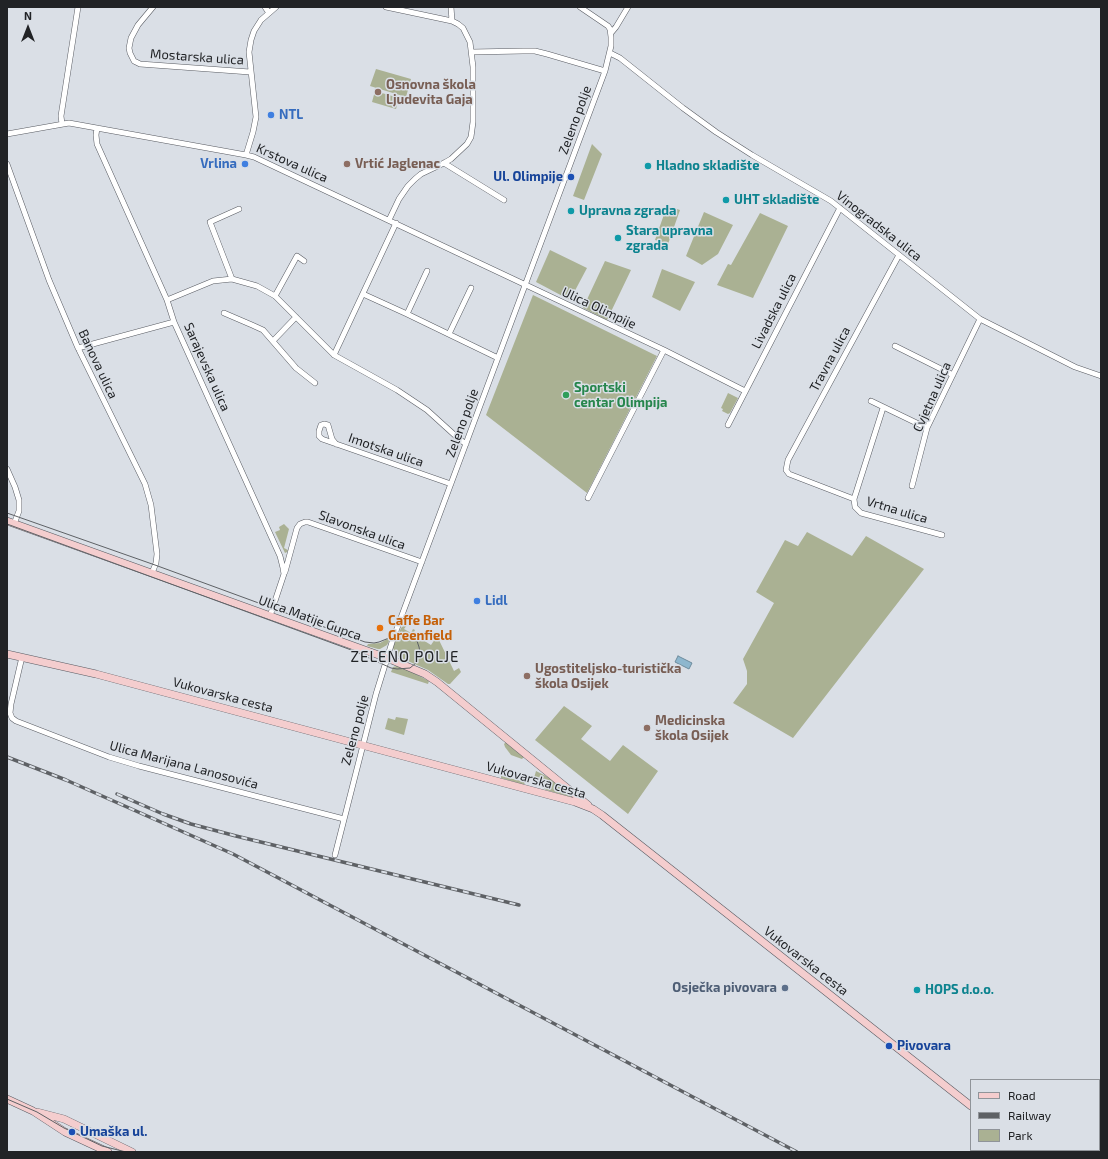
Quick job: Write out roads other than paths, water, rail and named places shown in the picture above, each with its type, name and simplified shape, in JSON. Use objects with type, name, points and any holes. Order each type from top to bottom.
[{"type":"main road","name":"Ulica Matije Gupca","points":[[7,521],[387,658],[418,671],[434,680],[593,809]]},
{"type":"main road","name":"Vukovarska cesta","points":[[7,654],[96,674],[575,802],[593,809],[970,1105]]},
{"type":"main road","points":[[7,1099],[33,1111],[60,1129],[108,1152]]},
{"type":"main road","points":[[33,1111],[64,1119],[132,1152]]},
{"type":"street","points":[[62,124],[61,116],[78,7]]},
{"type":"street","name":"Mostarska ulica","points":[[153,7],[138,25],[131,38],[129,48],[134,61],[140,64],[250,72]]},
{"type":"street","points":[[264,7],[268,12]]},
{"type":"street","name":"Mostarska ulica","points":[[246,155],[256,117],[250,72],[249,52],[251,40],[258,26],[268,12],[276,7]]},
{"type":"street","points":[[386,7],[452,21],[463,28],[470,42],[472,52],[473,122],[470,137],[462,150],[444,163],[414,179],[399,199],[389,220]]},
{"type":"street","points":[[451,7],[452,21]]},
{"type":"street","points":[[580,7],[608,26],[611,33],[628,7]]},
{"type":"street","name":"Zeleno polje","points":[[335,855],[387,658],[605,71],[610,53],[611,33]]},
{"type":"street","points":[[472,52],[535,51],[605,71]]},
{"type":"street","name":"Vinogradska ulica","points":[[610,53],[620,58],[682,108],[716,132],[840,208],[980,319],[1075,367],[1101,376]]},
{"type":"street","name":"Krstova ulica","points":[[7,134],[62,124],[76,124],[254,157],[396,223],[526,286]]},
{"type":"street","name":"Sarajevska ulica","points":[[97,128],[97,144],[167,300],[174,322],[280,556],[284,568],[284,574]]},
{"type":"street","points":[[444,163],[504,200]]},
{"type":"street","name":"Banova ulica","points":[[7,164],[49,280],[78,348],[139,471],[148,494],[152,512],[157,554],[156,563],[152,573]]},
{"type":"street","name":"Livadska ulica","points":[[728,425],[840,208]]},
{"type":"street","points":[[232,279],[210,222],[239,209]]},
{"type":"street","points":[[334,355],[396,223]]},
{"type":"street","name":"Travna ulica","points":[[789,474],[786,470],[788,460],[899,255]]},
{"type":"street","points":[[275,296],[297,256],[304,261]]},
{"type":"street","points":[[407,314],[427,271]]},
{"type":"street","points":[[167,300],[213,281],[232,279],[257,286],[275,296],[334,355],[397,390],[427,410],[466,444]]},
{"type":"street","name":"Ulica Olimpije","points":[[526,286],[664,350],[745,391]]},
{"type":"street","points":[[448,334],[471,288]]},
{"type":"street","points":[[363,294],[498,358]]},
{"type":"street","points":[[224,313],[263,330],[296,368],[315,383]]},
{"type":"street","points":[[272,341],[296,317]]},
{"type":"street","name":"Cvjetna ulica","points":[[912,486],[928,428],[980,319]]},
{"type":"street","points":[[78,348],[174,322]]},
{"type":"street","points":[[895,346],[953,375]]},
{"type":"street","points":[[588,498],[664,350]]},
{"type":"street","points":[[871,402],[928,428]]},
{"type":"street","name":"Vrtna ulica","points":[[883,408],[854,499],[855,507],[861,513],[942,535]]},
{"type":"street","name":"Imotska ulica","points":[[336,444],[451,484]]},
{"type":"street","points":[[7,469],[19,500],[19,511],[14,524]]},
{"type":"street","name":"Vrtna ulica","points":[[789,474],[854,499]]},
{"type":"street","name":"Slavonska ulica","points":[[284,574],[297,528],[303,523],[308,522],[422,562]]},
{"type":"street","points":[[270,616],[284,574]]},
{"type":"street","name":"Ulica Marijana Lanosovića","points":[[22,657],[10,713],[12,718],[109,757],[344,819]]},
{"type":"water","points":[[678,656],[692,663],[689,669],[675,662]]},
{"type":"tram line","points":[[7,513],[155,565],[365,642],[374,643],[401,634],[407,634],[417,641],[420,652],[416,663],[410,668],[391,668],[354,651],[7,524]]},
{"type":"tram line","points":[[7,1099],[37,1112],[64,1128],[102,1146],[126,1152]]},
{"type":"railway","points":[[7,757],[66,780],[233,854],[797,1152]]},
{"type":"railway","points":[[117,794],[163,814],[191,824],[519,905]]},
{"type":"place","name":"Osnovna škola Ljudevita Gaja","points":[[378,92]]},
{"type":"place","name":"NTL","points":[[271,115]]},
{"type":"place","name":"Vrlina","points":[[245,164]]},
{"type":"place","name":"Vrtić Jaglenac","points":[[347,164]]},
{"type":"place","name":"Hladno skladište","points":[[648,166]]},
{"type":"place","name":"Ul. Olimpije","points":[[571,177]]},
{"type":"place","name":"UHT skladište","points":[[726,200]]},
{"type":"place","name":"Upravna zgrada","points":[[571,211]]},
{"type":"place","name":"Stara upravna zgrada","points":[[618,238]]},
{"type":"place","name":"Sportski centar Olimpija","points":[[566,395]]},
{"type":"place","name":"Lidl","points":[[477,601]]},
{"type":"place","name":"Caffe Bar Greenfield","points":[[380,628]]},
{"type":"place","name":"Ugostiteljsko-turistička škola Osijek","points":[[527,676]]},
{"type":"place","name":"Medicinska škola Osijek","points":[[647,728]]},
{"type":"place","name":"Osječka pivovara","points":[[785,988]]},
{"type":"place","name":"HOPS d.o.o.","points":[[917,990]]},
{"type":"place","name":"Pivovara","points":[[889,1046]]},
{"type":"place","name":"Umaška ul.","points":[[72,1132]]},
{"type":"district","name":"ZELENO POLJE","points":[[405,657]]}]
